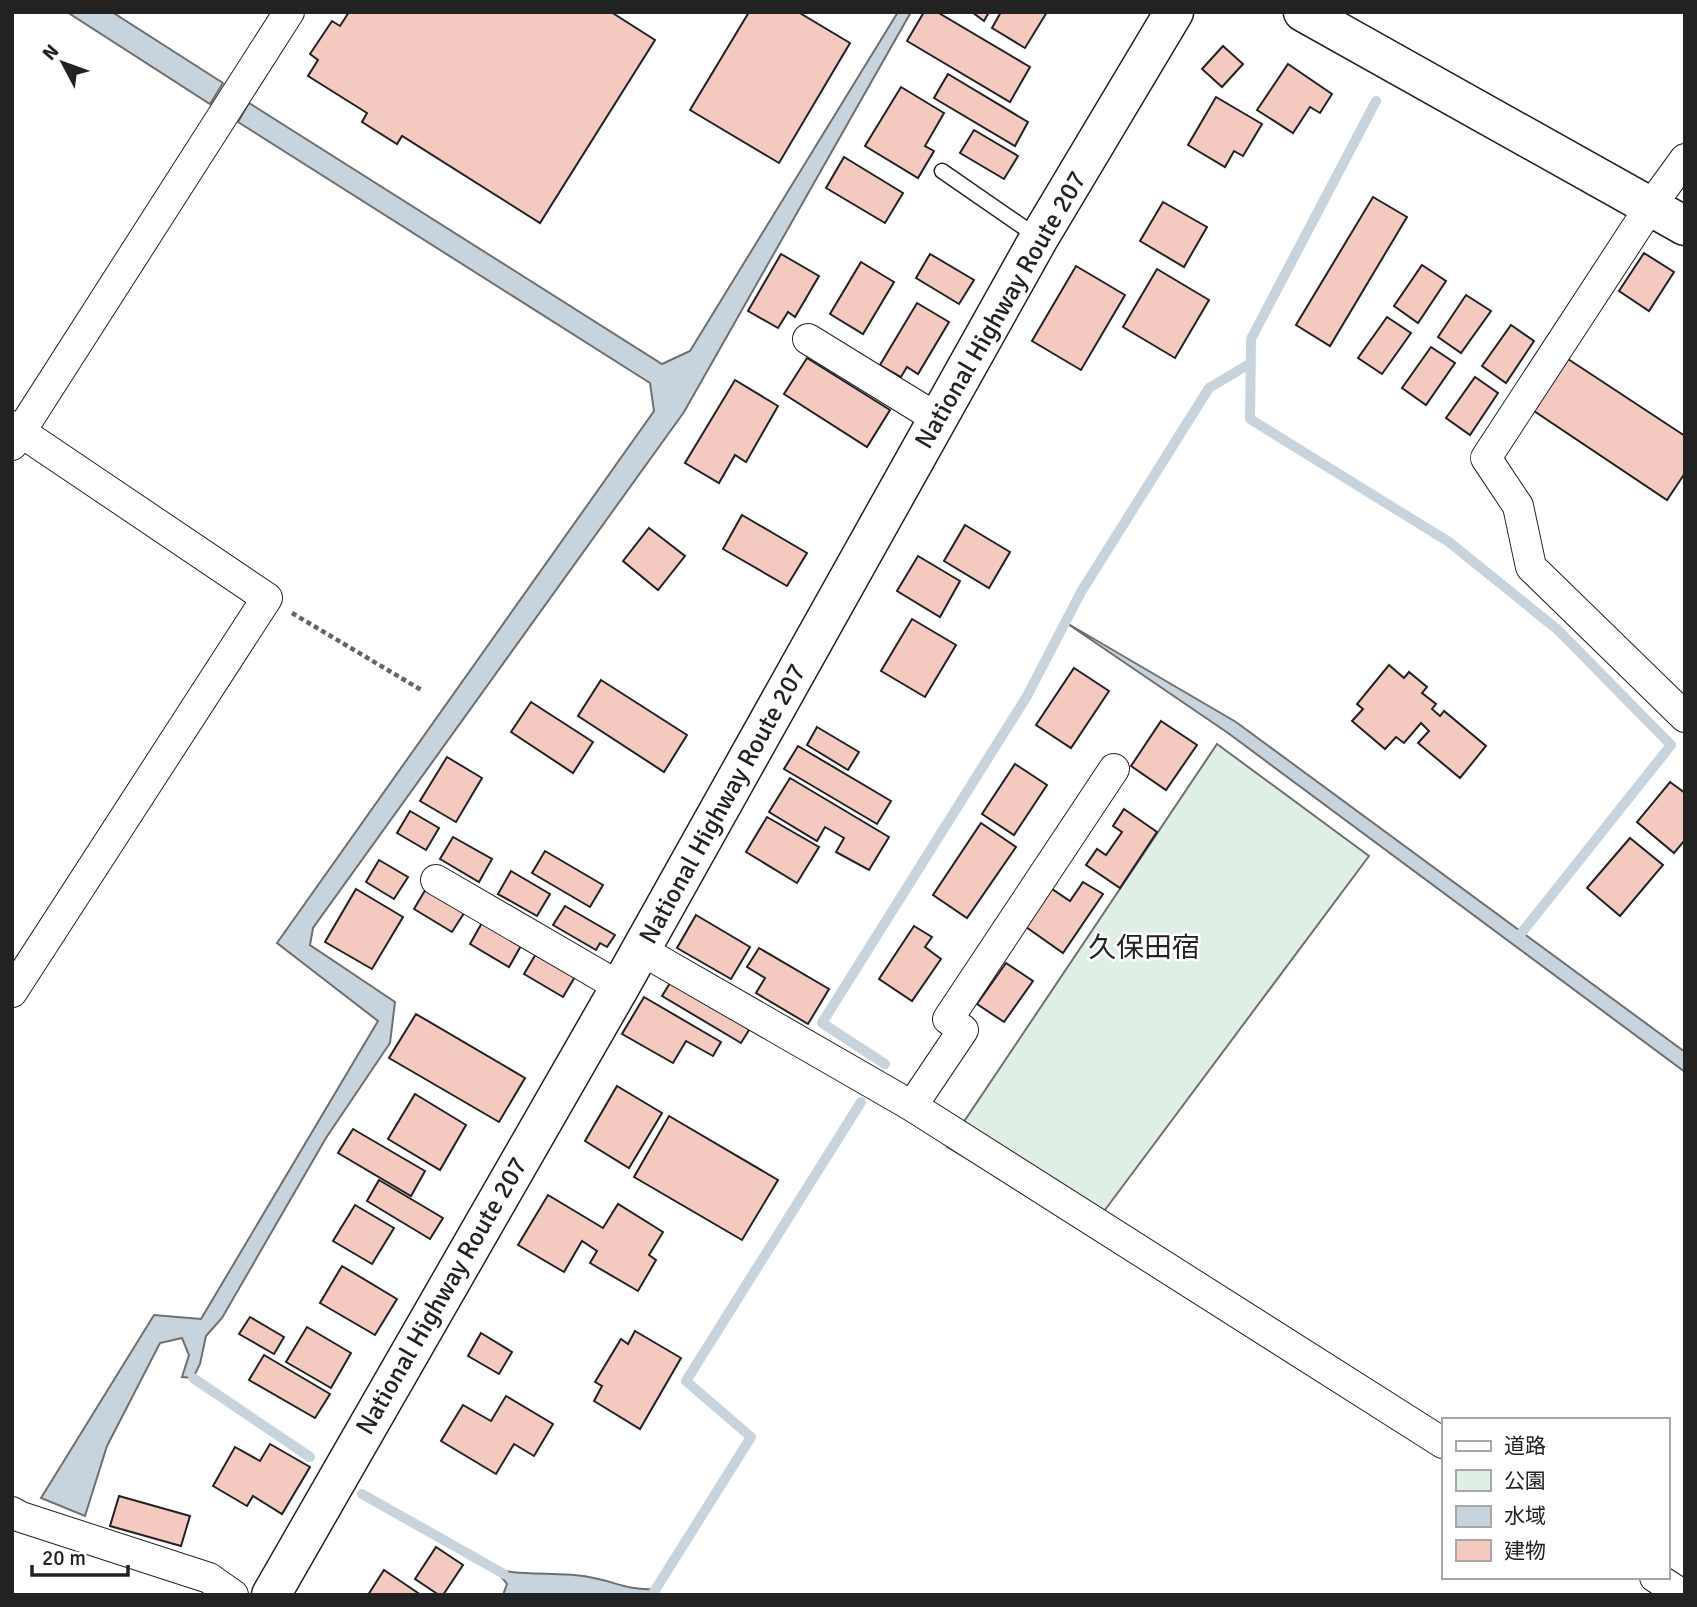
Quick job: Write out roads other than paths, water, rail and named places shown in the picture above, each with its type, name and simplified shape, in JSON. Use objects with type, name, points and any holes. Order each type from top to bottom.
[{"type":"main road","name":"National Highway Route 207","points":[[271,1595],[641,950],[1039,238],[1174,12]]},
{"type":"main road","points":[[1303,12],[1685,226]]},
{"type":"street","points":[[12,992],[267,598],[15,434],[289,12]]},
{"type":"street","points":[[1685,159],[1650,207],[1486,458],[1518,506],[1531,567],[1685,717]]},
{"type":"street","points":[[808,339],[938,419]]},
{"type":"street","points":[[912,1106],[963,1030],[948,1019],[1114,769]]},
{"type":"street","points":[[436,880],[620,987]]},
{"type":"street","points":[[641,950],[912,1106],[1442,1442]]},
{"type":"street","points":[[12,1511],[21,1517],[209,1578],[233,1595]]},
{"type":"street","points":[[1658,1579],[1683,1595]]},
{"type":"lane","points":[[942,172],[1039,238]]},
{"type":"water","points":[[67,12],[112,12],[223,83],[210,104]]},
{"type":"water","points":[[898,12],[911,12],[684,412],[313,928],[310,945],[395,1002],[390,1043],[326,1138],[222,1318],[206,1336],[200,1364],[193,1378],[182,1377],[189,1355],[182,1338],[160,1343],[107,1446],[85,1516],[41,1498],[154,1315],[201,1319],[378,1021],[277,943],[654,411],[650,383],[238,122],[249,103],[662,364],[690,351]]},
{"type":"water","points":[[1065,622],[1236,722],[1685,1052],[1685,1072],[1228,733]]},
{"type":"water","points":[[495,1569],[589,1577],[629,1587],[654,1589],[656,1595],[503,1595],[507,1584]]},
{"type":"waterway","points":[[1376,101],[1251,339],[1250,419],[1449,542],[1558,630],[1671,745],[1519,936]]},
{"type":"waterway","points":[[885,1064],[822,1023],[1027,696],[1081,592],[1209,388],[1251,363]]},
{"type":"waterway","points":[[652,1595],[751,1437],[686,1381],[861,1102]]},
{"type":"waterway","points":[[193,1378],[310,1457]]},
{"type":"waterway","points":[[362,1494],[504,1574]]},
{"type":"district","name":"久保田宿","points":[[1144,948]]}]
